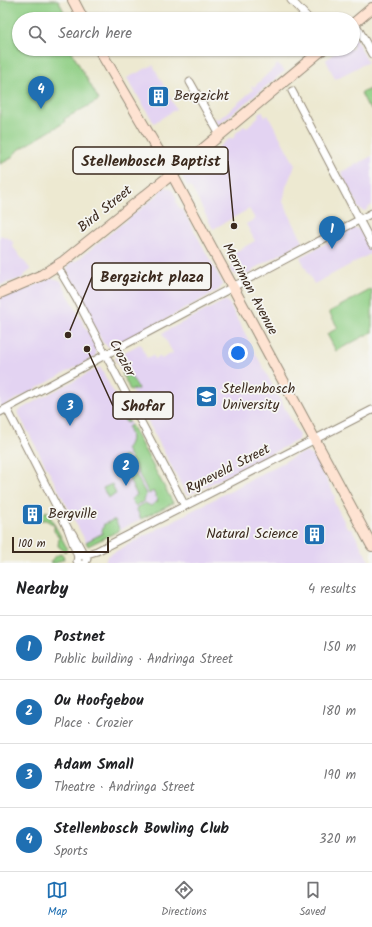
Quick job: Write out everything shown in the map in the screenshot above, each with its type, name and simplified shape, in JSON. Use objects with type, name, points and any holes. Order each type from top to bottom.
[{"type":"street","points":[[73,0],[79,12]]},
{"type":"street","points":[[291,0],[302,12]]},
{"type":"street","points":[[360,18],[372,8]]},
{"type":"street","points":[[360,33],[372,54]]},
{"type":"street","name":"Merriman Avenue","points":[[103,56],[172,174],[372,546]]},
{"type":"street","name":"Bird Street","points":[[3,289],[36,278],[57,266],[220,135],[315,56]]},
{"type":"street","points":[[190,82],[220,135]]},
{"type":"street","points":[[292,91],[372,244]]},
{"type":"street","points":[[0,412],[372,213]]},
{"type":"street","name":"Crozier","points":[[57,266],[185,506]]},
{"type":"street","points":[[7,409],[68,529],[78,542],[82,560]]},
{"type":"street","name":"Ryneveld Street","points":[[82,560],[92,558],[96,552],[372,410]]},
{"type":"shaded area","points":[[360,47],[368,62],[335,79],[326,60],[331,56],[360,56]]},
{"type":"shaded area","points":[[278,64],[285,71],[222,122],[221,126],[219,127],[213,118],[219,119],[253,90],[252,85],[254,87]]},
{"type":"shaded area","name":"Bergzicht","points":[[153,65],[176,109],[154,123],[127,78]]},
{"type":"shaded area","points":[[262,111],[265,117],[268,115],[295,165],[286,187],[283,202],[303,242],[253,269],[252,273],[240,277],[233,273],[231,269],[233,266],[228,256],[255,241],[246,224],[255,219],[249,209],[213,229],[191,187],[187,186],[182,176],[185,170],[195,162],[214,151],[226,141],[231,138],[232,139],[244,126],[246,128],[259,116],[258,114]]},
{"type":"shaded area","points":[[372,156],[372,205],[367,208],[367,210],[363,211],[357,207],[357,203],[341,172]]},
{"type":"shaded area","points":[[165,187],[173,191],[177,199],[176,202],[180,209],[183,210],[221,280],[222,285],[219,290],[168,318],[113,347],[109,347],[103,343],[68,275],[67,268],[70,263],[76,261],[159,194],[159,190]]},
{"type":"shaded area","points":[[350,228],[360,230],[372,253],[314,284],[300,257],[346,233],[345,231]]},
{"type":"shaded area","points":[[0,235],[10,239],[14,244],[13,247],[31,270],[23,276],[23,278],[0,285]]},
{"type":"shaded area","points":[[51,278],[61,281],[96,347],[95,357],[0,408],[0,296],[32,287]]},
{"type":"shaded area","name":"Stellenbosch University","points":[[224,301],[227,301],[230,305],[299,435],[298,440],[189,495],[186,494],[115,359],[117,356],[140,344],[147,358],[153,355],[155,359],[160,356],[161,359],[173,353],[162,333]]},
{"type":"shaded area","points":[[100,367],[173,503],[88,546],[17,411]]},
{"type":"shaded area","name":"Stellenbosch University","points":[[305,452],[315,458],[335,496],[334,502],[347,527],[352,529],[370,563],[105,563],[107,556]]},
{"type":"green space","points":[[0,0],[58,0],[64,12],[12,12],[12,56],[74,56],[99,100],[64,119],[65,122],[17,151],[10,159],[0,164]]},
{"type":"green space","points":[[372,88],[372,109],[368,107],[361,93]]},
{"type":"green space","points":[[372,289],[372,332],[336,351],[327,334],[338,328],[329,312]]},
{"type":"green space","points":[[122,373],[132,378],[138,389],[130,390]]},
{"type":"green space","points":[[122,408],[129,422],[127,423],[114,412]]},
{"type":"green space","points":[[131,425],[173,503],[141,519],[137,508],[145,503],[151,506],[158,501],[153,491],[149,494],[126,449],[131,435],[128,427]]},
{"type":"green space","points":[[126,456],[146,494],[144,501],[135,506],[131,499],[137,495],[119,459]]},
{"type":"green space","points":[[112,484],[116,494],[108,498],[103,488]]},
{"type":"green space","points":[[47,511],[67,548],[65,552],[58,546],[59,537],[54,531],[54,525],[46,520],[30,520]]},
{"type":"green space","points":[[115,520],[120,530],[88,546],[86,542],[103,533],[102,531],[104,524]]},
{"type":"green space","points":[[60,554],[63,555],[64,559],[56,563],[50,563],[54,557]]},
{"type":"place","name":"Bergzicht","points":[[159,96]]},
{"type":"place","name":"Stellenbosch Bowling Club","points":[[41,109]]},
{"type":"place","name":"Stellenbosch Baptist","points":[[234,226]]},
{"type":"place","name":"Postnet","points":[[332,249]]},
{"type":"place","name":"Bergzicht plaza","points":[[68,335]]},
{"type":"place","name":"Shofar","points":[[87,349]]},
{"type":"place","name":"Stellenbosch University","points":[[206,397]]},
{"type":"place","name":"Adam Small","points":[[70,426]]},
{"type":"place","name":"Ou Hoofgebou","points":[[126,486]]},
{"type":"place","name":"Bergville","points":[[32,514]]},
{"type":"place","name":"Natural Science","points":[[314,534]]}]
